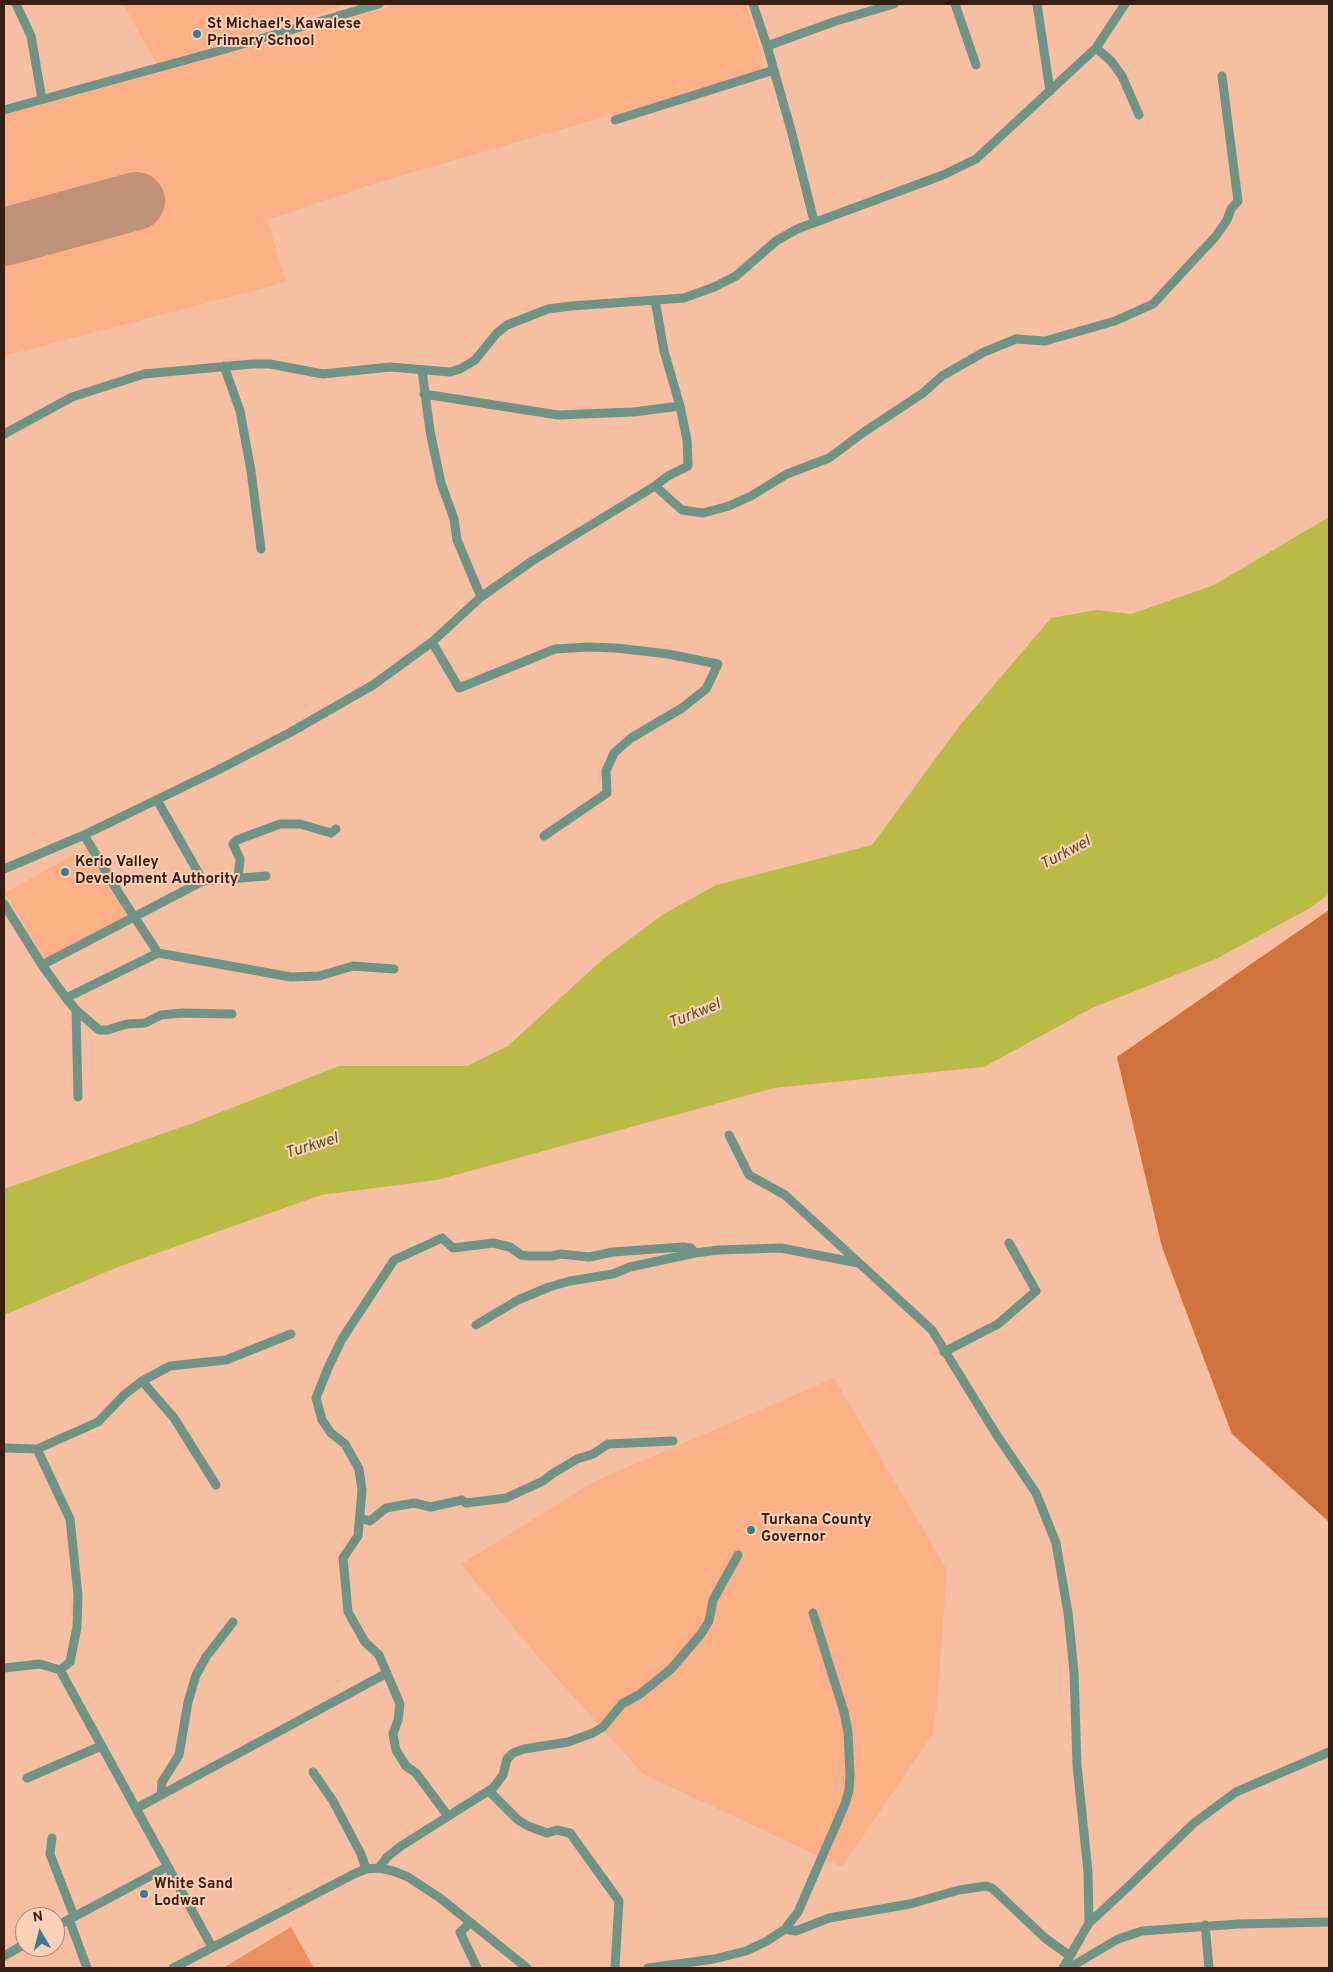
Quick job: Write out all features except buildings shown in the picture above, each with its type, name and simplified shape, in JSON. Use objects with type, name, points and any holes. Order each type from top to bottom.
[{"type":"street","points":[[16,4],[31,36],[42,99]]},
{"type":"street","points":[[4,110],[226,49],[379,4]]},
{"type":"street","points":[[753,4],[792,130],[814,221]]},
{"type":"street","points":[[767,46],[836,21],[894,4]]},
{"type":"street","points":[[955,4],[976,65]]},
{"type":"street","points":[[1037,4],[1050,91]]},
{"type":"street","points":[[4,434],[34,419],[60,402],[92,389],[144,374],[224,366],[270,364],[324,374],[390,367],[443,372],[460,369],[475,360],[497,333],[507,325],[548,309],[684,298],[714,287],[736,276],[776,242],[814,221],[956,170],[976,159],[1096,48],[1125,4]]},
{"type":"street","points":[[1096,48],[1111,61],[1122,76],[1139,115]]},
{"type":"street","points":[[615,120],[774,70]]},
{"type":"street","points":[[655,486],[682,510],[703,513],[730,506],[751,496],[787,474],[829,458],[923,393],[942,376],[984,352],[1016,339],[1045,341],[1106,324],[1153,304],[1216,236],[1227,220],[1231,209],[1238,201],[1222,76]]},
{"type":"street","points":[[4,869],[84,835],[157,800],[291,732],[373,685],[432,642],[482,597],[532,560],[655,486],[668,476],[688,466],[687,440],[680,406],[664,351],[655,300]]},
{"type":"street","points":[[224,366],[240,411],[252,471],[261,549]]},
{"type":"street","points":[[422,370],[424,394],[436,461],[454,519],[457,540],[482,597]]},
{"type":"street","points":[[424,394],[558,414],[583,415],[633,412],[680,406]]},
{"type":"street","points":[[432,642],[459,688],[555,649],[616,648],[668,654],[718,664],[706,689],[682,708],[631,738],[614,753],[606,771],[607,793],[544,836]]},
{"type":"street","points":[[157,800],[203,881]]},
{"type":"street","points":[[238,878],[240,859],[233,844],[236,840],[280,824],[300,824],[331,833],[336,829]]},
{"type":"street","points":[[84,835],[158,953]]},
{"type":"street","points":[[42,965],[203,881],[266,876]]},
{"type":"street","points":[[4,904],[42,965],[66,998],[76,1010],[99,1030],[145,1022],[161,1014],[232,1014]]},
{"type":"street","points":[[66,998],[158,953],[291,977],[318,976],[353,966],[394,969]]},
{"type":"street","points":[[76,1010],[78,1097]]},
{"type":"street","points":[[729,1135],[749,1175],[785,1195],[932,1330],[944,1352],[1036,1493],[1056,1543],[1068,1613],[1074,1672],[1077,1766],[1088,1872],[1089,1923]]},
{"type":"street","points":[[448,1816],[416,1773],[406,1766],[394,1744],[393,1734],[400,1711],[400,1704],[379,1655],[365,1642],[348,1612],[343,1558],[358,1536],[362,1490],[359,1469],[345,1444],[331,1433],[322,1420],[316,1398],[342,1339],[394,1260],[442,1238],[453,1248],[493,1243],[510,1247],[521,1255],[529,1256],[561,1254],[589,1257],[613,1252],[683,1247],[691,1248],[695,1253]]},
{"type":"street","points":[[944,1352],[998,1324],[1036,1291],[1008,1243]]},
{"type":"street","points":[[476,1325],[518,1300],[549,1287],[570,1281],[614,1274],[630,1267],[695,1253],[719,1250],[781,1248],[858,1264]]},
{"type":"street","points":[[4,1448],[37,1448],[98,1422],[124,1395],[142,1381],[170,1366],[226,1360],[291,1334]]},
{"type":"street","points":[[142,1381],[174,1418],[216,1484]]},
{"type":"street","points":[[360,1518],[370,1521],[386,1508],[414,1503],[431,1508],[462,1500],[466,1502],[506,1498],[544,1481],[577,1459],[593,1454],[608,1444],[673,1441]]},
{"type":"street","points":[[37,1448],[70,1519],[78,1595],[77,1627],[72,1655],[70,1662],[60,1670]]},
{"type":"street","points":[[379,1868],[387,1856],[489,1791],[501,1779],[505,1763],[513,1753],[524,1748],[568,1742],[593,1733],[603,1727],[622,1704],[640,1694],[671,1669],[709,1621],[713,1600],[738,1555]]},
{"type":"street","points":[[648,1968],[737,1954],[766,1941],[785,1929],[798,1912],[814,1871],[840,1817],[849,1790],[850,1754],[844,1712],[813,1613]]},
{"type":"street","points":[[161,1794],[162,1782],[178,1754],[188,1702],[196,1675],[206,1657],[233,1622]]},
{"type":"street","points":[[4,1668],[40,1664],[60,1670],[212,1947]]},
{"type":"street","points":[[137,1808],[387,1673]]},
{"type":"street","points":[[27,1778],[101,1746]]},
{"type":"street","points":[[1063,1968],[1089,1923],[1194,1823],[1218,1804],[1245,1788],[1329,1752]]},
{"type":"street","points":[[313,1772],[333,1802],[361,1854],[366,1869]]},
{"type":"street","points":[[489,1791],[518,1820],[528,1826],[547,1833],[557,1830],[570,1833],[618,1901],[615,1968]]},
{"type":"street","points":[[52,1838],[50,1854],[87,1968]]},
{"type":"street","points":[[65,1920],[167,1867]]},
{"type":"street","points":[[173,1968],[345,1878],[366,1869],[379,1868],[408,1877],[440,1898],[527,1968]]},
{"type":"street","points":[[785,1929],[796,1931],[829,1918],[910,1904],[959,1890],[986,1886],[992,1888],[1045,1938],[1070,1956]]},
{"type":"street","points":[[1069,1968],[1118,1939],[1142,1931],[1205,1925],[1329,1922]]},
{"type":"street","points":[[470,1923],[460,1932],[477,1968]]},
{"type":"street","points":[[1205,1925],[1209,1968]]},
{"type":"street","points":[[4,1956],[15,1950]]},
{"type":"shaded area","name":"St Michael's Kawalese Primary School","points":[[123,4],[349,4],[157,64]]},
{"type":"shaded area","points":[[399,4],[746,4],[761,53],[763,69],[761,72],[376,183],[267,220],[287,282],[4,356],[4,115],[271,42]]},
{"type":"shaded area","points":[[88,847],[131,916],[46,961],[5,893]]},
{"type":"shaded area","points":[[1329,910],[1329,1522],[1232,1434],[1162,1247],[1117,1057]]},
{"type":"shaded area","points":[[834,1378],[947,1570],[937,1704],[932,1735],[842,1867],[643,1774],[544,1664],[461,1564],[595,1481]]},
{"type":"shaded area","points":[[291,1927],[314,1968],[223,1968]]},
{"type":"water","name":"Turkwel","points":[[1329,517],[1329,894],[1310,908],[1216,959],[1092,1008],[984,1067],[774,1088],[437,1180],[321,1195],[118,1267],[4,1315],[4,1189],[193,1123],[339,1066],[467,1066],[508,1046],[603,959],[662,915],[716,885],[872,845],[961,724],[1051,618],[1096,610],[1131,614],[1214,585]]},
{"type":"runway","points":[[4,237],[136,201]]},
{"type":"place","name":"St Michael's Kawalese Primary School","points":[[197,34]]},
{"type":"place","name":"Kerio Valley Development Authority","points":[[65,872]]},
{"type":"place","name":"Turkana County Governor","points":[[751,1530]]},
{"type":"place","name":"White Sand Lodwar","points":[[144,1894]]}]
